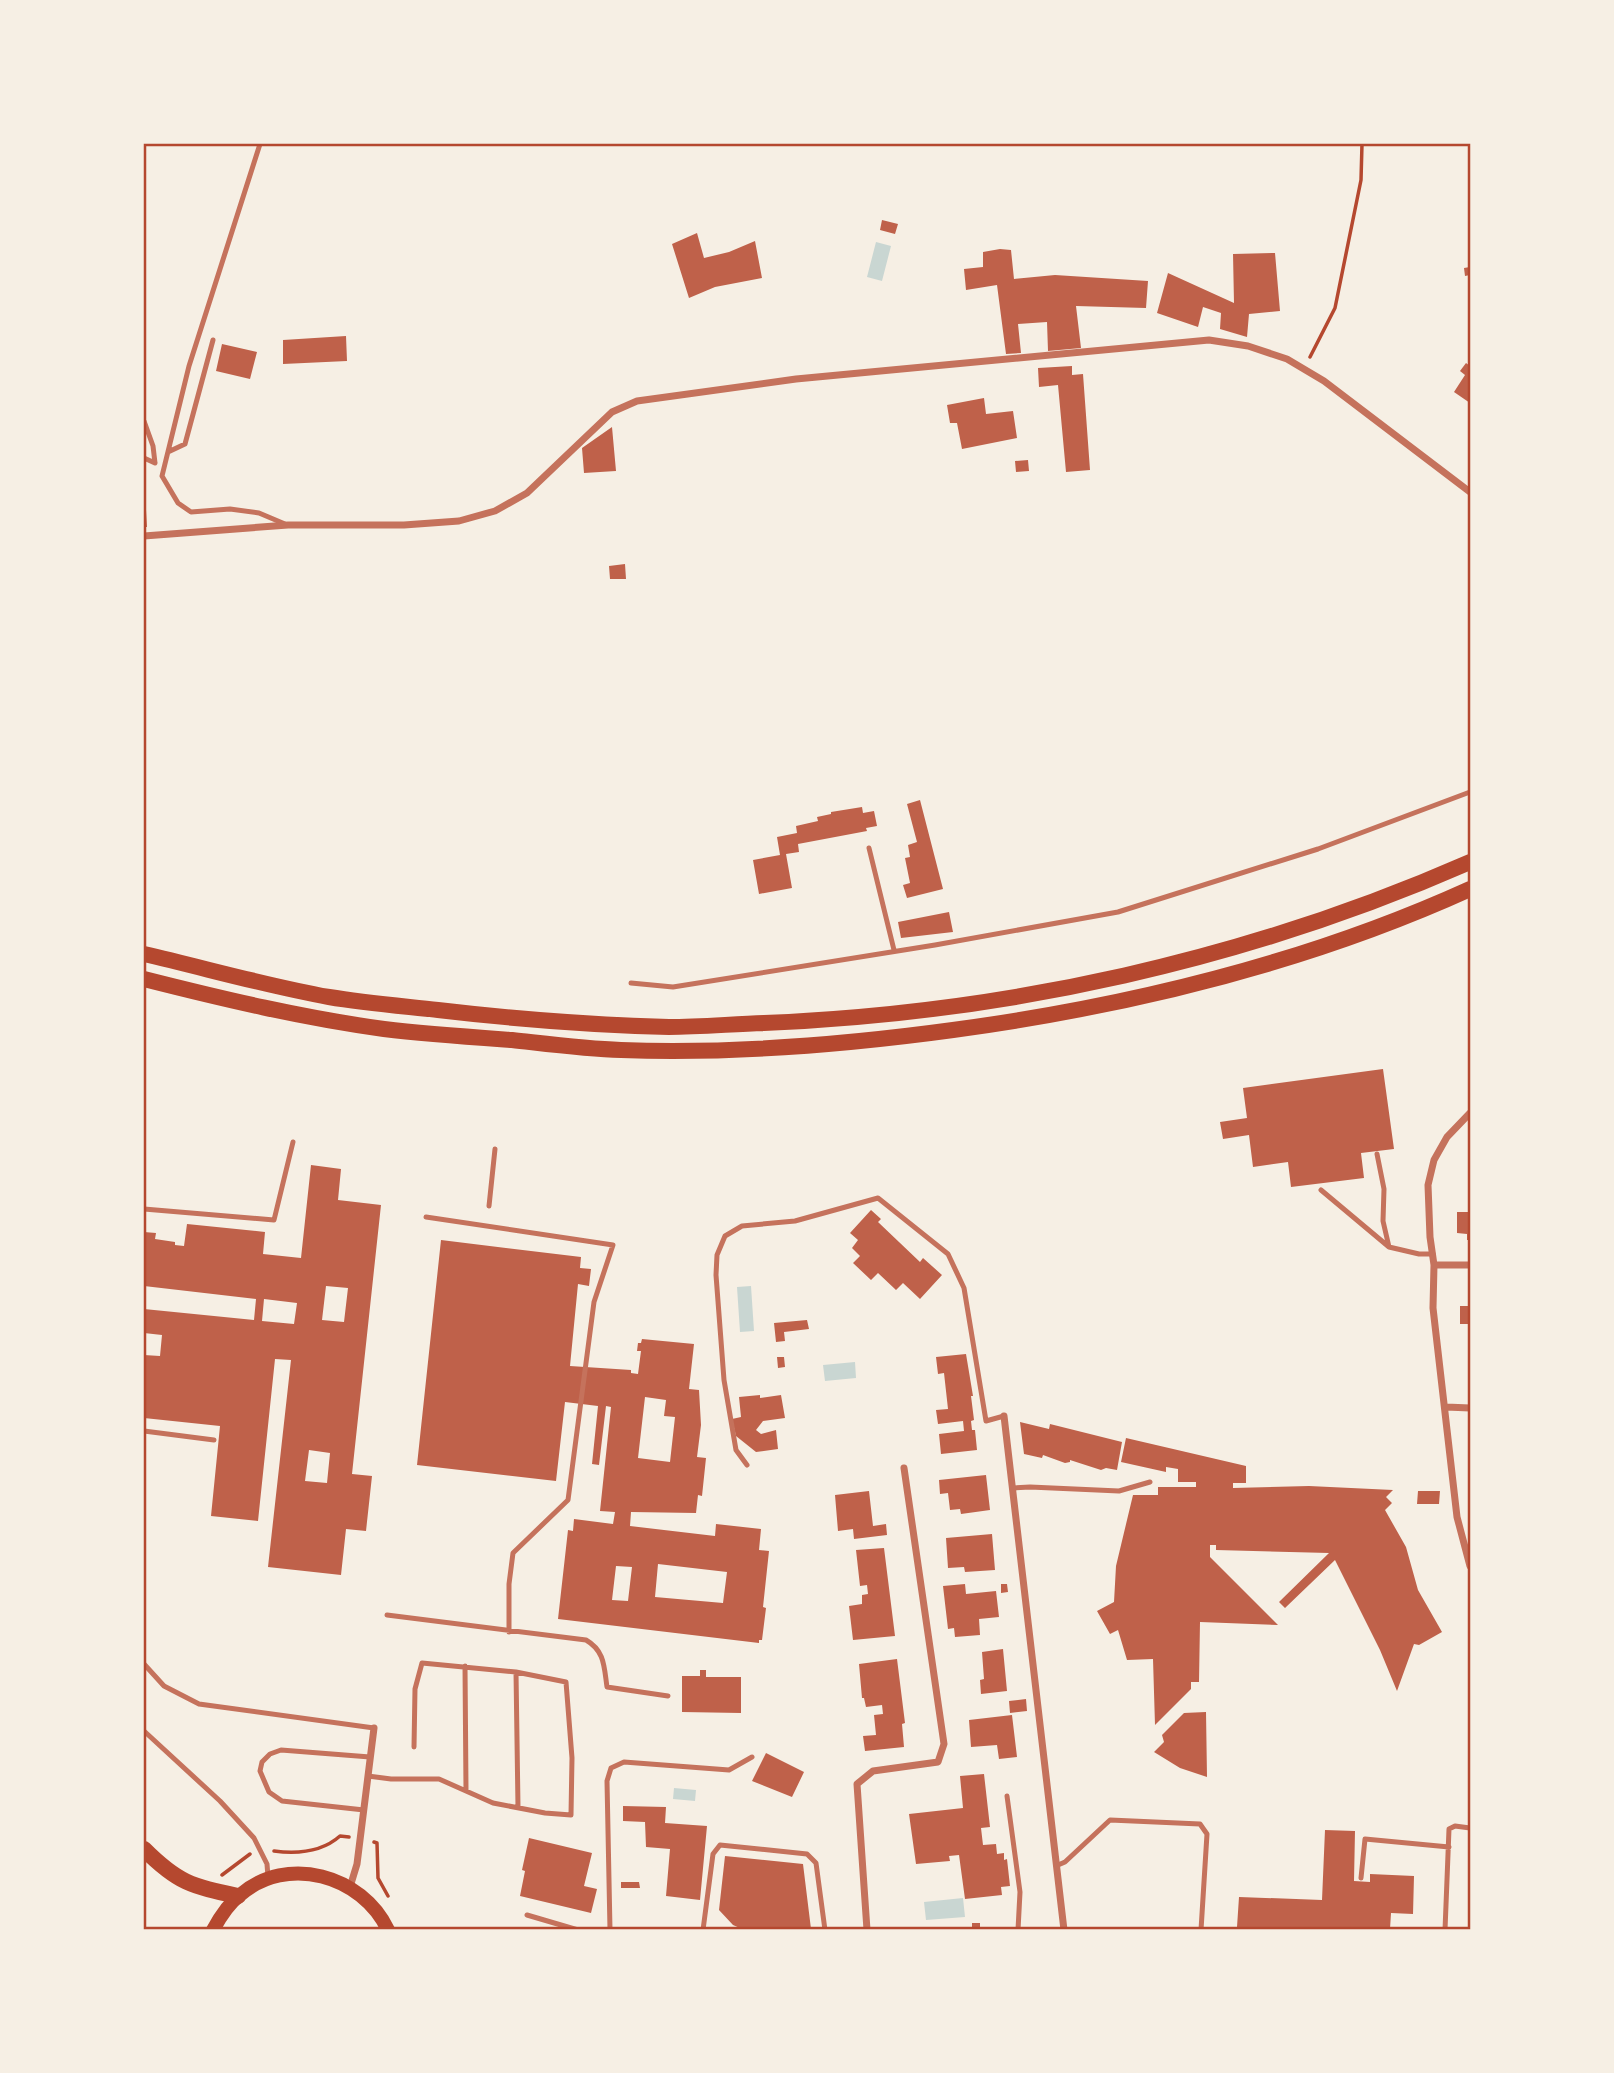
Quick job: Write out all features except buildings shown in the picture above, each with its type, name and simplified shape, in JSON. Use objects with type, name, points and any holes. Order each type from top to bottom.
[{"type":"main road","points":[[144,954],[330,997],[501,1018],[670,1027],[820,1020],[956,1007],[1148,971],[1273,937],[1415,887],[1471,862]]},
{"type":"main road","points":[[144,979],[233,1001],[383,1028],[619,1050],[741,1050],[864,1042],[1026,1020],[1140,998],[1346,939],[1471,889]]},
{"type":"main road","points":[[144,1849],[175,1878],[200,1888],[238,1896]]},
{"type":"main road","points":[[213,1930],[222,1913],[238,1896],[268,1879],[288,1874],[310,1873],[331,1878],[350,1887],[368,1901],[383,1919],[388,1930]]},
{"type":"street","points":[[144,536],[288,525],[404,525],[459,521],[495,511],[527,493],[612,412],[637,401],[796,379],[1209,340],[1248,346],[1287,359],[1324,381],[1471,492]]},
{"type":"street","points":[[1471,1113],[1447,1137],[1434,1160],[1428,1185],[1434,1265],[1433,1308],[1457,1517],[1471,1566]]},
{"type":"street","points":[[1434,1265],[1471,1265]]},
{"type":"street","points":[[1446,1407],[1471,1408]]},
{"type":"street","points":[[1004,1416],[1064,1930]]},
{"type":"street","points":[[867,1930],[857,1784],[873,1771],[938,1762],[944,1744],[904,1468]]},
{"type":"street","points":[[350,1887],[361,1838],[374,1728]]},
{"type":"lane","points":[[260,144],[188,366],[162,476],[178,503],[191,512],[230,509],[259,513],[288,525]]},
{"type":"lane","points":[[168,452],[185,444],[213,340]]},
{"type":"lane","points":[[144,421],[153,446],[155,463]]},
{"type":"lane","points":[[144,458],[165,466]]},
{"type":"lane","points":[[631,983],[673,987],[935,945],[1118,912],[1318,849],[1471,792]]},
{"type":"lane","points":[[869,848],[894,950]]},
{"type":"lane","points":[[144,1209],[274,1220],[293,1142]]},
{"type":"lane","points":[[489,1206],[495,1149]]},
{"type":"lane","points":[[1377,1154],[1384,1189],[1383,1220],[1389,1247]]},
{"type":"lane","points":[[1321,1190],[1389,1247],[1419,1254],[1433,1254]]},
{"type":"lane","points":[[747,1465],[736,1450],[724,1380],[716,1275],[717,1255],[725,1236],[742,1226],[795,1221],[878,1198],[948,1254],[964,1288],[986,1420],[1004,1416]]},
{"type":"lane","points":[[426,1217],[613,1245],[594,1302],[568,1500],[513,1553],[509,1584],[509,1632]]},
{"type":"lane","points":[[144,1430],[214,1440]]},
{"type":"lane","points":[[1012,1488],[1119,1491],[1150,1482]]},
{"type":"lane","points":[[387,1615],[586,1640],[597,1646],[604,1663],[607,1687],[668,1696]]},
{"type":"lane","points":[[368,1776],[439,1779],[493,1803],[571,1815],[572,1758],[566,1682],[516,1672],[422,1662],[415,1689],[414,1747]]},
{"type":"lane","points":[[144,1664],[164,1686],[199,1704],[374,1728]]},
{"type":"lane","points":[[464,1666],[466,1790]]},
{"type":"lane","points":[[516,1672],[518,1807]]},
{"type":"lane","points":[[144,1731],[220,1801],[254,1838],[267,1864],[268,1879]]},
{"type":"lane","points":[[364,1810],[282,1801],[269,1792],[260,1771],[262,1762],[281,1749],[370,1757]]},
{"type":"lane","points":[[610,1930],[607,1781],[611,1768],[624,1762],[729,1770],[752,1757]]},
{"type":"lane","points":[[1007,1796],[1020,1892],[1018,1930]]},
{"type":"lane","points":[[1058,1865],[1065,1862],[1110,1820],[1200,1824],[1207,1834],[1201,1930]]},
{"type":"lane","points":[[1445,1930],[1449,1829],[1455,1826],[1471,1828]]},
{"type":"lane","points":[[1361,1878],[1365,1839],[1449,1847]]},
{"type":"lane","points":[[703,1930],[713,1854],[720,1845],[807,1854],[816,1863],[825,1930]]},
{"type":"lane","points":[[527,1915],[578,1930]]},
{"type":"path","points":[[1303,369],[1335,308],[1361,180],[1363,144]]},
{"type":"path","points":[[361,1838],[377,1843],[378,1878],[394,1904]]},
{"type":"shaded area","points":[[876,242],[891,246],[882,281],[867,277]]},
{"type":"shaded area","points":[[751,1286],[754,1331],[740,1332],[737,1287]]},
{"type":"shaded area","points":[[855,1362],[856,1378],[825,1381],[823,1365]]},
{"type":"shaded area","points":[[674,1788],[696,1790],[695,1801],[673,1799]]},
{"type":"shaded area","points":[[963,1898],[965,1917],[926,1920],[924,1902]]}]
